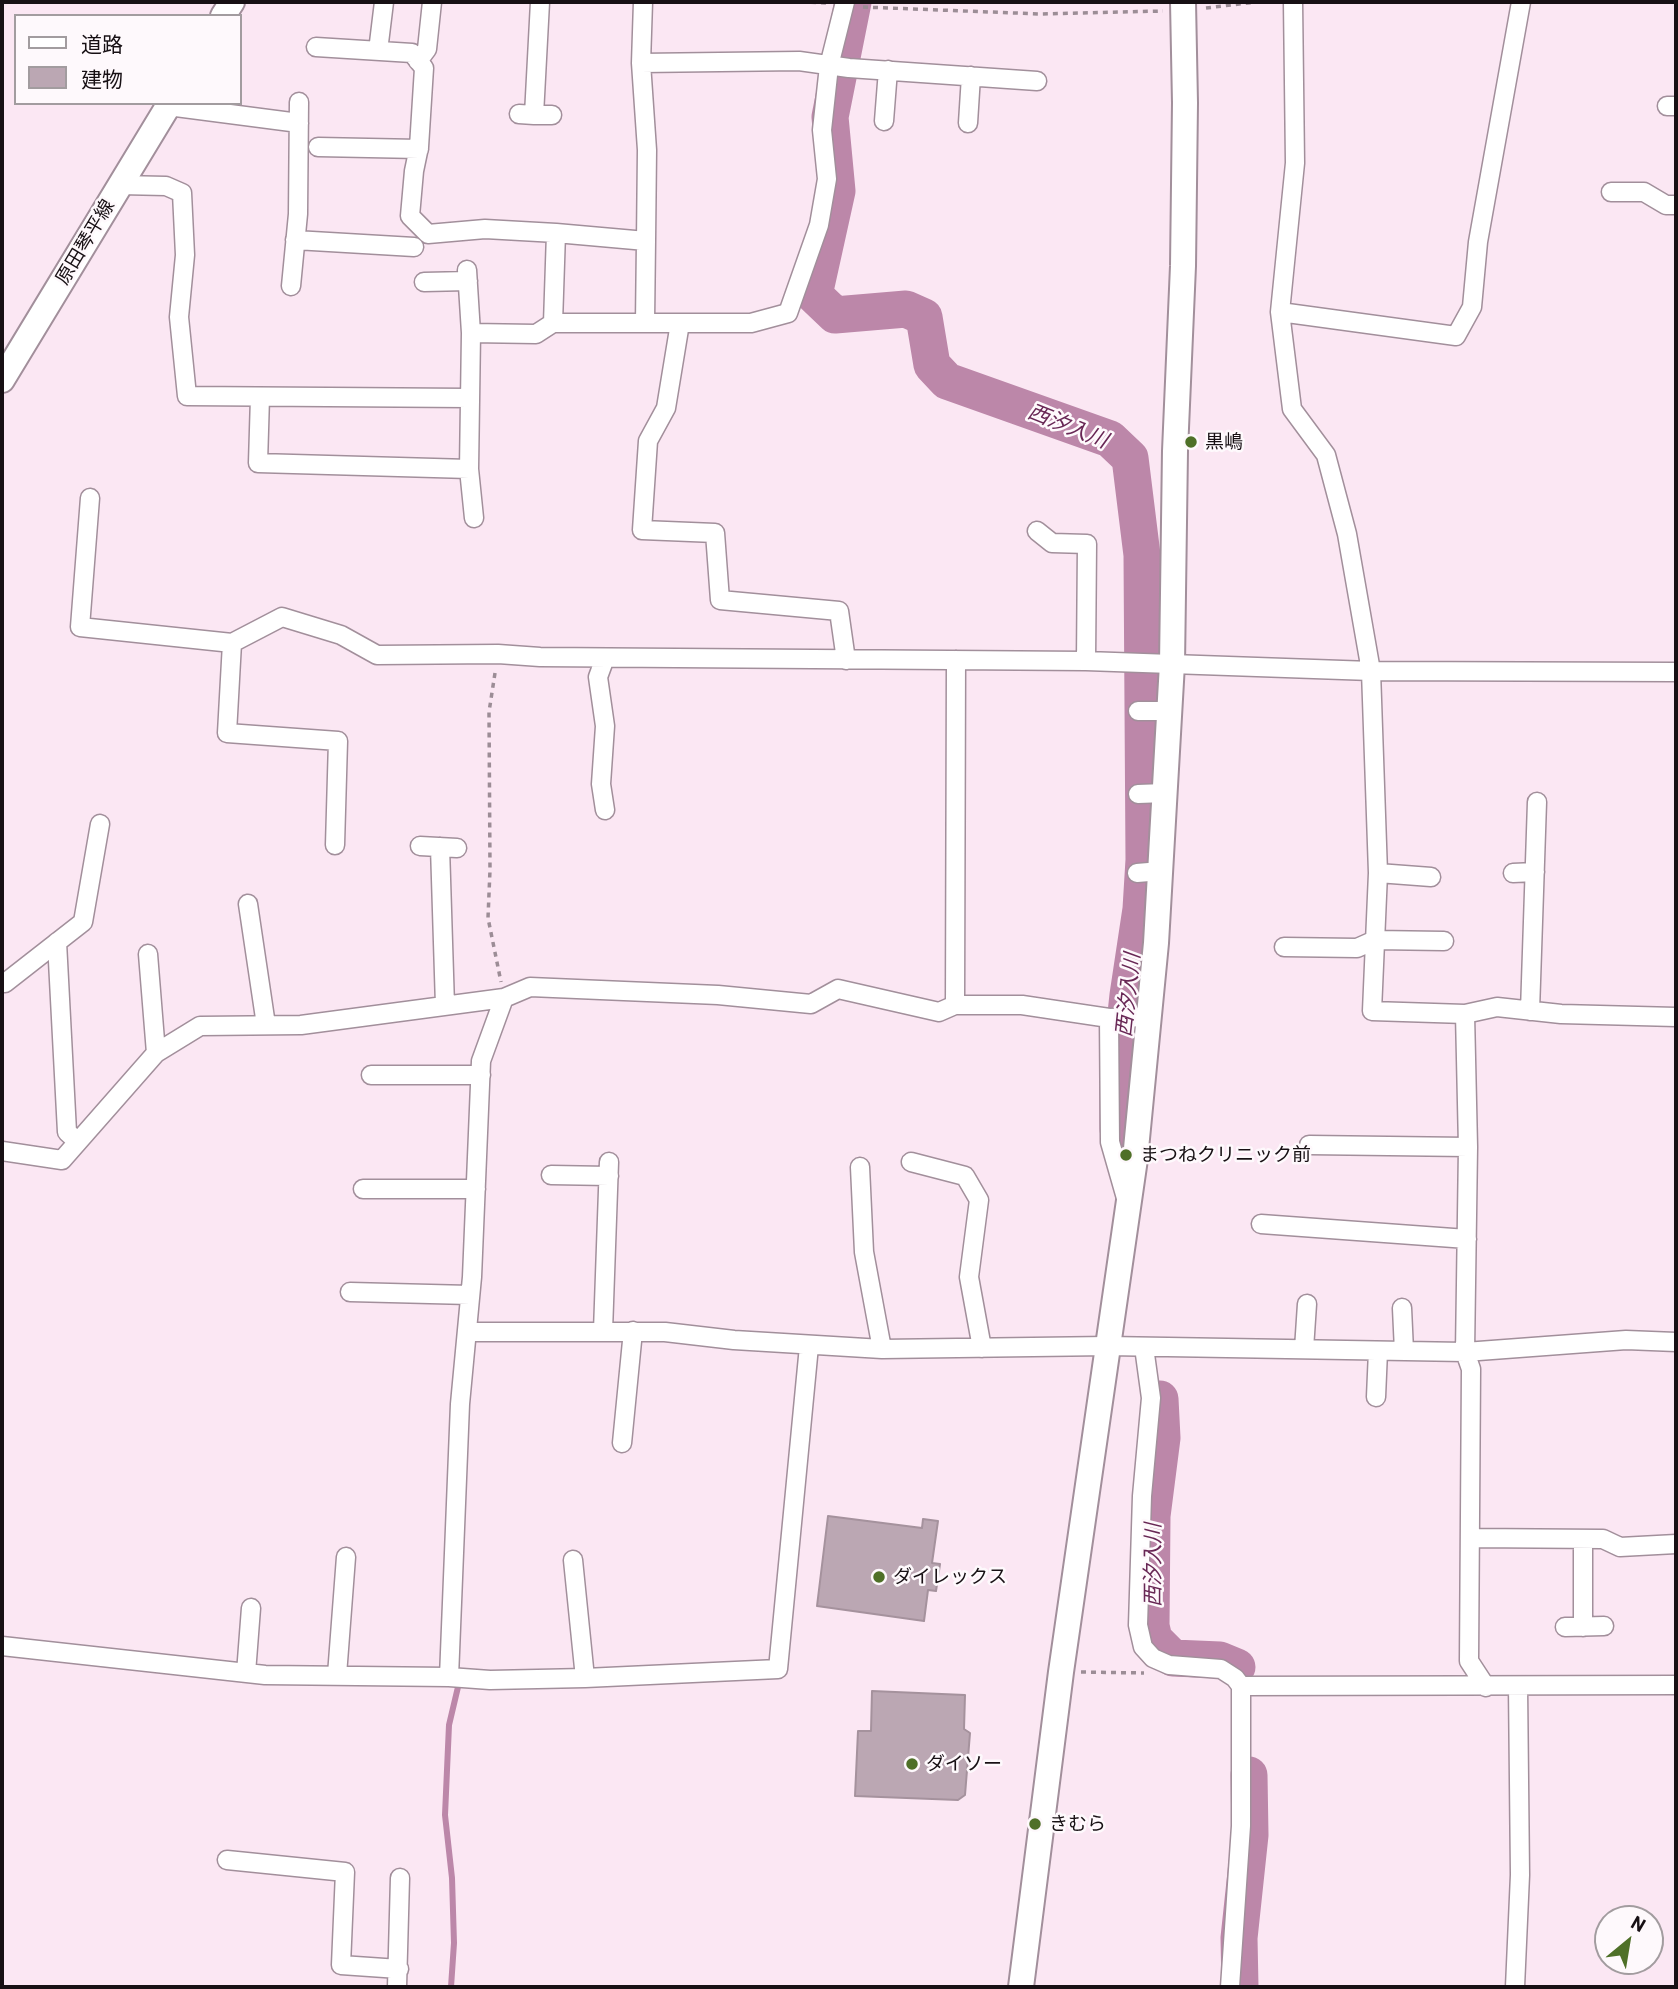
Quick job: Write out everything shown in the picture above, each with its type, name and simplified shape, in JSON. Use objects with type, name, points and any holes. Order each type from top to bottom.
[{"type":"street","points":[[378,51],[384,2]]},
{"type":"street","points":[[418,61],[427,49],[432,2]]},
{"type":"street","points":[[535,115],[540,2]]},
{"type":"street","points":[[643,2],[641,63],[647,150],[645,322]]},
{"type":"street","points":[[1293,2],[1295,163],[1280,312],[1292,409],[1326,455],[1347,534],[1371,671],[1378,873],[1372,1011],[1465,1014],[1497,1007],[1561,1014],[1676,1017]]},
{"type":"street","points":[[1280,312],[1456,336],[1472,307],[1478,242],[1521,2]]},
{"type":"street","points":[[471,333],[536,334],[553,323],[751,323],[789,313],[819,225],[827,179],[822,130],[850,4]]},
{"type":"street","points":[[1021,1987],[1061,1672],[1128,1208],[1144,1018],[1153,663],[1175,451],[1183,266],[1183,6]]},
{"type":"street","points":[[317,47],[412,53],[424,68],[410,216],[428,234],[485,229],[646,241]]},
{"type":"street","points":[[641,63],[799,61],[836,67],[1037,81]]},
{"type":"street","points":[[884,121],[888,70]]},
{"type":"street","points":[[968,123],[971,76]]},
{"type":"street","points":[[291,286],[299,102]]},
{"type":"street","name":"原田琴平線","points":[[2,380],[168,105]]},
{"type":"street","points":[[176,105],[299,123]]},
{"type":"street","points":[[318,147],[418,149]]},
{"type":"street","points":[[120,186],[166,186],[181,193],[185,255],[179,317],[187,396],[469,398]]},
{"type":"street","points":[[1611,192],[1644,192],[1665,205],[1676,205]]},
{"type":"street","points":[[553,323],[556,233]]},
{"type":"street","points":[[295,240],[414,247]]},
{"type":"street","points":[[424,282],[468,276],[471,333],[469,469],[474,518]]},
{"type":"street","points":[[680,323],[666,408],[648,441],[642,530],[715,533],[720,600],[839,611],[846,660]]},
{"type":"street","points":[[260,397],[258,463],[469,469]]},
{"type":"street","points":[[90,498],[80,627],[232,643],[282,617],[341,635],[377,655],[1086,661],[1371,671],[1676,672]]},
{"type":"street","points":[[1037,531],[1052,542],[1087,544],[1086,661]]},
{"type":"street","points":[[232,643],[227,733],[338,741],[335,845]]},
{"type":"street","points":[[605,658],[598,677],[606,726],[601,784],[606,810]]},
{"type":"street","points":[[955,1005],[956,660]]},
{"type":"street","points":[[1530,1011],[1537,802]]},
{"type":"street","points":[[2,983],[83,922],[100,824]]},
{"type":"street","points":[[420,846],[449,847],[445,1006]]},
{"type":"street","points":[[1513,873],[1535,872]]},
{"type":"street","points":[[1378,873],[1431,877]]},
{"type":"street","points":[[248,904],[265,1026]]},
{"type":"street","points":[[1284,947],[1357,948],[1375,940],[1444,941]]},
{"type":"street","points":[[57,942],[67,1132],[78,1142]]},
{"type":"street","points":[[148,954],[156,1053]]},
{"type":"street","points":[[2,1152],[62,1160],[156,1053],[200,1026],[301,1025],[504,998],[530,987],[718,995],[811,1004],[838,989],[939,1012],[955,1005],[1021,1005],[1113,1018],[1144,1018]]},
{"type":"street","points":[[449,1677],[460,1404],[468,1332],[481,1061],[504,998]]},
{"type":"street","points":[[1465,1014],[1468,1147],[1465,1352],[1471,1369],[1472,1538],[1469,1661],[1486,1686]]},
{"type":"street","points":[[1113,1018],[1110,1142],[1128,1208]]},
{"type":"street","points":[[371,1076],[481,1075]]},
{"type":"street","points":[[1309,1145],[1468,1147]]},
{"type":"street","points":[[911,1162],[965,1176],[979,1200],[970,1277],[982,1348]]},
{"type":"street","points":[[859,1167],[864,1252],[882,1349]]},
{"type":"street","points":[[551,1175],[609,1169],[603,1331]]},
{"type":"street","points":[[363,1189],[476,1189]]},
{"type":"street","points":[[1261,1224],[1467,1239]]},
{"type":"street","points":[[350,1292],[470,1295]]},
{"type":"street","points":[[1304,1349],[1307,1304]]},
{"type":"street","points":[[1402,1308],[1404,1351]]},
{"type":"street","points":[[622,1443],[633,1331]]},
{"type":"street","points":[[468,1332],[665,1332],[809,1346],[882,1349],[1108,1346],[1465,1352],[1626,1340],[1676,1342]]},
{"type":"street","points":[[2,1646],[246,1673],[490,1680],[778,1669],[809,1346]]},
{"type":"street","points":[[1144,1347],[1151,1398],[1142,1496],[1138,1625],[1143,1647],[1158,1661],[1169,1665],[1221,1670],[1235,1678],[1241,1686],[1241,1826],[1230,1987]]},
{"type":"street","points":[[1376,1397],[1378,1350]]},
{"type":"street","points":[[1472,1538],[1603,1539],[1620,1547],[1676,1544]]},
{"type":"street","points":[[1583,1539],[1574,1627],[1604,1626]]},
{"type":"street","points":[[337,1675],[346,1557]]},
{"type":"street","points":[[573,1560],[585,1678]]},
{"type":"street","points":[[246,1673],[251,1608]]},
{"type":"street","points":[[1241,1686],[1676,1685]]},
{"type":"street","points":[[1514,1987],[1520,1875],[1518,1686]]},
{"type":"street","points":[[227,1860],[345,1872],[341,1965],[399,1969]]},
{"type":"street","points":[[397,1987],[400,1878]]},
{"type":"path","points":[[801,2],[1041,14],[1256,2]]},
{"type":"path","points":[[498,654],[489,712],[488,918],[504,998]]},
{"type":"path","points":[[1061,1672],[1144,1674],[1158,1661]]},
{"type":"building","name":"ダイレックス","points":[[828,1516],[922,1528],[923,1519],[938,1521],[932,1563],[940,1564],[936,1591],[928,1590],[924,1621],[817,1606]]},
{"type":"building","name":"ダイソー","points":[[872,1691],[965,1695],[964,1729],[970,1733],[965,1795],[958,1800],[855,1796],[858,1731],[871,1731]]},
{"type":"waterway","name":"西汐入川","points":[[853,2],[830,117],[837,191],[814,295],[835,315],[906,309],[924,317],[932,365],[947,381],[1110,439],[1130,458],[1142,555],[1144,860],[1141,909],[1118,1089],[1118,1129]]},
{"type":"waterway","name":"西汐入川","points":[[1160,1399],[1162,1438],[1152,1516],[1151,1626],[1154,1639],[1173,1658],[1220,1660],[1237,1667]]},
{"type":"waterway","points":[[451,1987],[454,1943],[452,1878],[445,1815],[449,1725],[458,1687]]},
{"type":"waterway","name":"西汐入川","points":[[1240,1987],[1239,1938],[1250,1835],[1249,1775]]},
{"type":"place","name":"黒嶋","points":[[1191,442]]},
{"type":"place","name":"まつねクリニック前","points":[[1126,1155]]},
{"type":"place","name":"ダイレックス","points":[[879,1577]]},
{"type":"place","name":"ダイソー","points":[[912,1764]]},
{"type":"place","name":"きむら","points":[[1035,1824]]}]
